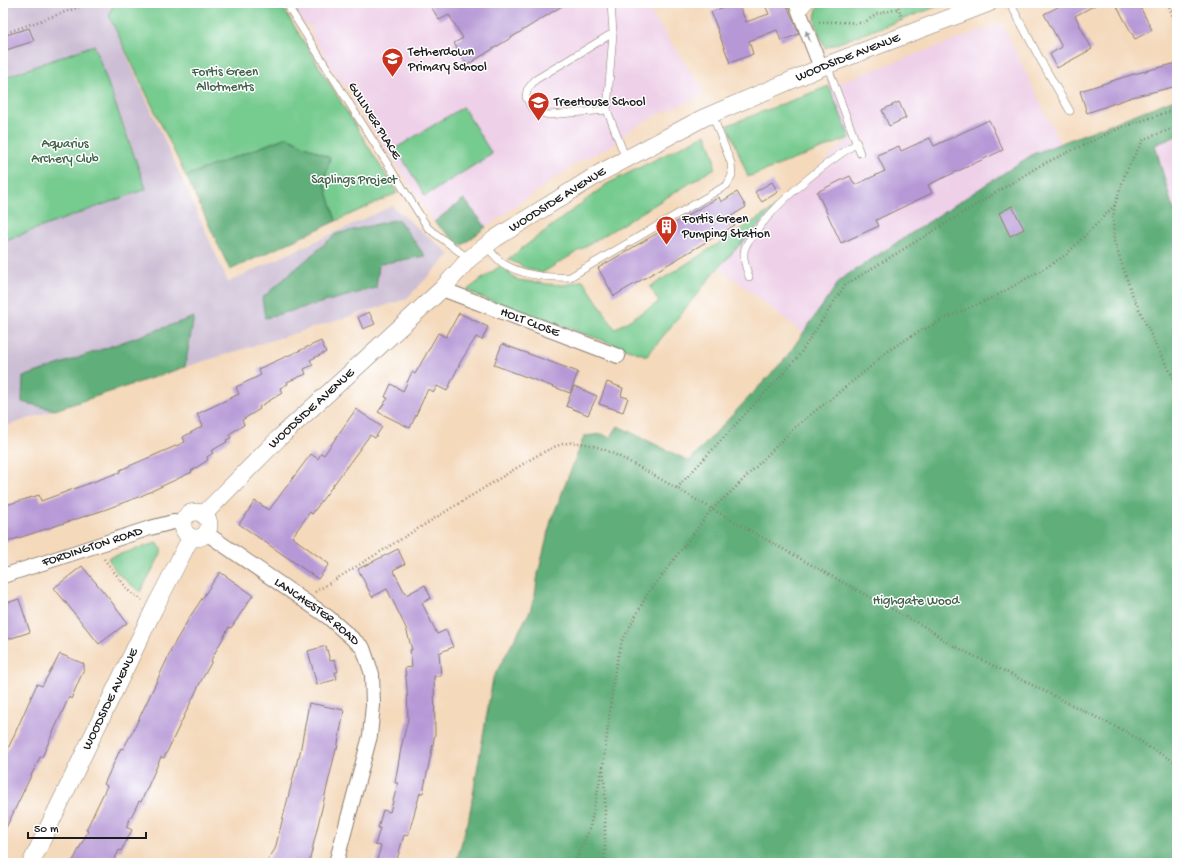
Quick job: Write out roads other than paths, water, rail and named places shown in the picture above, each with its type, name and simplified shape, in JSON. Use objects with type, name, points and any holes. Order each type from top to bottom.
[{"type":"street","name":"WOODSIDE AVENUE","points":[[30,863],[193,531],[187,516],[191,513],[199,513],[203,515],[279,438],[442,289],[469,259],[496,238],[600,173],[712,114],[824,67],[989,3]]},
{"type":"street","points":[[801,15],[824,67]]},
{"type":"street","name":"HOLT CLOSE","points":[[442,289],[618,356]]},
{"type":"street","name":"FORDINGTON ROAD","points":[[3,576],[150,528],[173,522],[193,531]]},
{"type":"street","name":"LANCHESTER ROAD","points":[[193,531],[328,617],[362,648],[372,674],[373,705],[370,736],[336,863]]},
{"type":"lane","name":"GULLIVER PLACE","points":[[286,3],[428,228],[469,259]]},
{"type":"lane","points":[[611,3],[613,34],[607,110],[626,159]]},
{"type":"lane","points":[[801,15],[810,3]]},
{"type":"lane","points":[[1010,3],[1070,111]]},
{"type":"lane","points":[[607,110],[548,114],[536,111],[530,105],[526,97],[528,90],[535,80],[613,34]]},
{"type":"lane","points":[[824,67],[860,152]]},
{"type":"lane","points":[[486,245],[503,264],[522,272],[545,278],[570,277],[727,185],[732,175],[731,163],[712,114]]},
{"type":"lane","points":[[749,277],[744,253],[747,242],[764,221],[788,196],[832,159],[856,143]]},
{"type":"place","name":"Tetherdown Primary School","points":[[393,78]]},
{"type":"place","name":"TreeHouse School","points":[[538,122]]},
{"type":"place","name":"Fortis Green Pumping Station","points":[[667,246]]},
{"type":"park label","name":"Fortis Green Allotments","points":[[225,80]]},
{"type":"park label","name":"Aquarius Archery Club","points":[[65,152]]},
{"type":"park label","name":"Saplings Project","points":[[354,180]]},
{"type":"park label","name":"Highgate Wood","points":[[916,601]]}]
